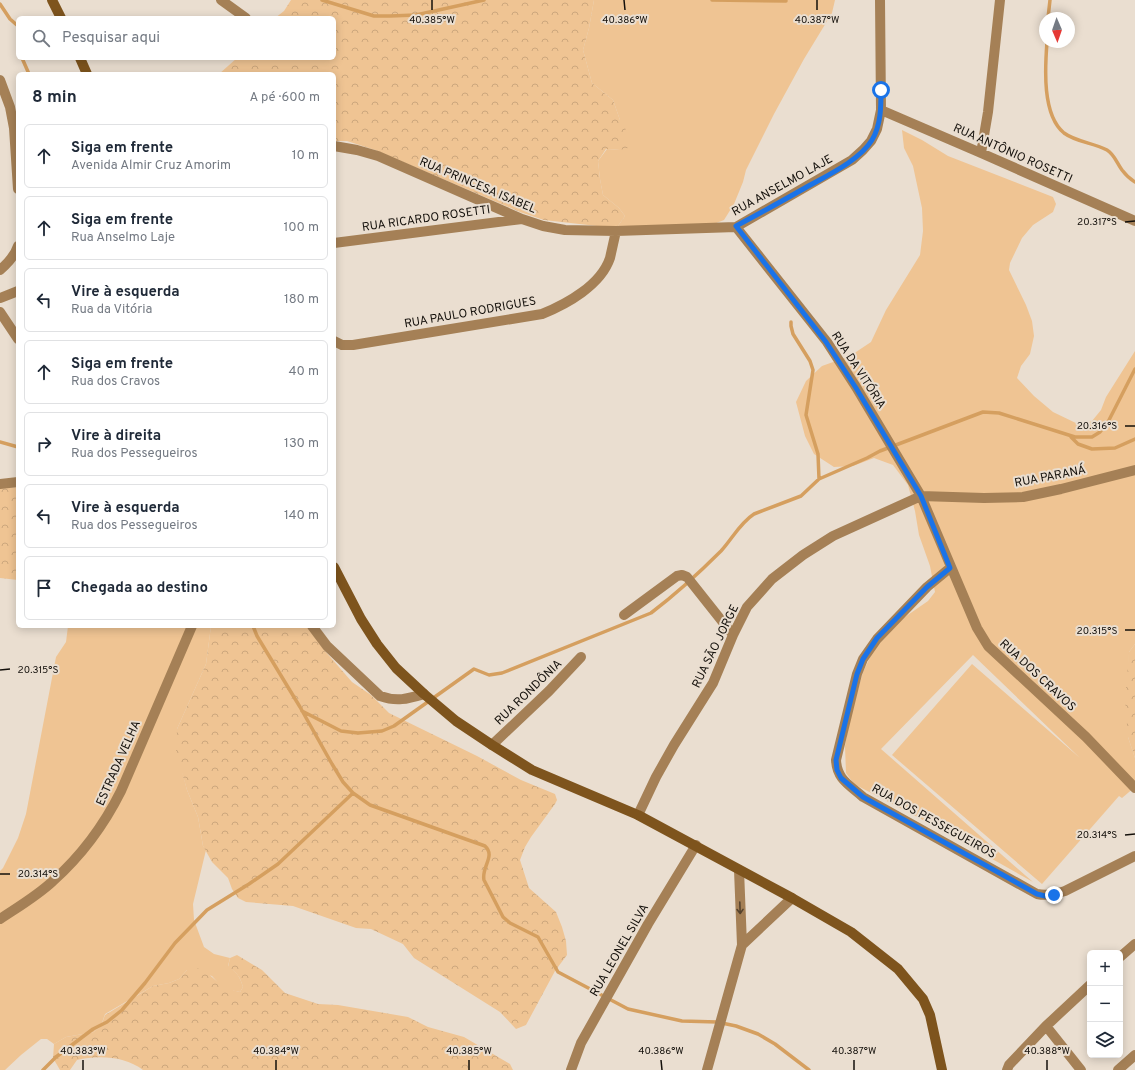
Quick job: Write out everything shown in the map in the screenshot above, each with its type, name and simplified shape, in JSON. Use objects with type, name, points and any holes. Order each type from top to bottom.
[{"type":"main road","points":[[52,0],[60,16]]},
{"type":"main road","points":[[81,60],[86,72]]},
{"type":"main road","points":[[336,571],[361,619],[377,644],[396,668],[456,721],[532,770],[638,815],[792,898],[851,932],[898,969],[923,999],[930,1015],[942,1070]]},
{"type":"street","points":[[221,0],[243,16]]},
{"type":"street","name":"RUA ANSELMO LAJE","points":[[616,231],[736,226],[852,160],[871,141],[877,129],[881,110],[880,0]]},
{"type":"street","points":[[981,153],[988,112],[1000,0]]},
{"type":"street","points":[[0,80],[10,107],[16,149]]},
{"type":"street","name":"RUA ANTÔNIO ROSETTI","points":[[881,110],[1135,221]]},
{"type":"street","name":"RUA PRINCESA ISABEL","points":[[336,146],[378,156],[522,219],[543,226],[565,230],[616,231]]},
{"type":"street","name":"RUA RICARDO ROSETTI","points":[[336,244],[522,219]]},
{"type":"street","name":"RUA DA VITÓRIA","points":[[736,226],[826,342],[856,388],[921,496]]},
{"type":"street","name":"RUA PAULO RODRIGUES","points":[[336,342],[353,345],[530,316],[550,310],[586,289],[596,281],[609,259],[616,231]]},
{"type":"street","points":[[0,270],[16,253]]},
{"type":"street","points":[[0,298],[16,292]]},
{"type":"street","points":[[0,312],[16,336]]},
{"type":"street","name":"RUA PARANÁ","points":[[921,496],[984,498],[1023,496],[1061,490],[1135,470]]},
{"type":"street","points":[[0,484],[16,482]]},
{"type":"street","name":"RUA DOS CRAVOS","points":[[921,496],[950,568],[977,628],[988,646],[1086,738],[1135,788]]},
{"type":"street","name":"RUA SÃO JORGE","points":[[638,815],[656,777],[674,745],[713,683],[733,635],[747,608],[772,579],[803,555],[834,536],[921,496]]},
{"type":"street","name":"RUA DOS PESSEGUEIROS","points":[[950,568],[927,587],[910,604],[873,643],[863,659],[857,674],[836,760],[837,770],[841,778],[863,797],[1037,894],[1045,896],[1054,895],[1065,891],[1135,856]]},
{"type":"street","points":[[624,616],[677,576],[682,575],[687,577],[733,635]]},
{"type":"street","name":"ESTRADA VELHA","points":[[0,919],[52,882],[93,838],[110,813],[121,791],[191,628]]},
{"type":"street","points":[[314,628],[327,646],[380,696],[390,700],[402,700],[424,694]]},
{"type":"street","name":"RUA RONDÔNIA","points":[[492,745],[549,691],[581,657]]},
{"type":"street","name":"RUA LEONEL SILVA","points":[[571,1070],[581,1044],[648,924],[696,845]]},
{"type":"street","points":[[706,1070],[742,945],[739,870]]},
{"type":"street","points":[[742,945],[792,898]]},
{"type":"street","points":[[1123,954],[1135,944]]},
{"type":"street","points":[[1007,1070],[1009,1064],[1046,1026],[1089,986]]},
{"type":"street","points":[[1046,1026],[1081,1070]]},
{"type":"street","points":[[1118,1070],[1135,1055]]},
{"type":"green space","points":[[291,0],[594,0],[583,50],[592,83],[613,100],[620,120],[625,125],[628,148],[620,150],[606,149],[598,161],[600,179],[603,195],[619,208],[625,216],[618,226],[597,226],[544,220],[520,212],[375,150],[347,141],[336,141],[336,72],[221,72],[235,60],[336,60],[336,16],[278,16],[284,11]]},
{"type":"green space","points":[[594,0],[835,0],[832,13],[804,59],[774,114],[746,170],[734,204],[724,220],[706,227],[618,226],[625,216],[619,208],[603,195],[598,161],[607,149],[620,150],[620,120],[613,100],[592,83],[583,50]]},
{"type":"green space","points":[[902,130],[948,156],[1053,197],[1056,204],[1053,212],[1033,225],[1022,238],[1010,263],[1009,270],[1026,305],[1032,321],[1034,336],[1030,354],[1021,366],[1017,378],[1034,396],[1053,412],[1080,425],[1092,421],[1101,410],[1106,397],[1135,351],[1135,644],[1129,652],[1128,737],[1135,758],[1135,787],[1122,798],[1119,796],[1042,884],[892,755],[972,664],[1080,758],[973,655],[881,749],[1033,882],[921,819],[854,784],[846,773],[845,746],[850,718],[863,672],[874,649],[902,619],[928,601],[935,592],[930,566],[919,535],[915,511],[908,485],[893,465],[874,458],[853,466],[834,467],[814,454],[805,436],[796,402],[806,381],[822,366],[850,356],[871,342],[886,310],[920,255],[923,231],[922,208],[913,166],[904,148]]},
{"type":"green space","points":[[16,487],[16,580],[0,578],[0,488]]},
{"type":"green space","points":[[68,628],[211,628],[206,664],[177,729],[183,775],[187,790],[198,817],[203,846],[206,850],[193,904],[194,920],[204,947],[214,954],[230,958],[228,966],[238,975],[243,987],[240,992],[230,990],[220,985],[212,976],[187,970],[179,979],[169,983],[153,986],[105,1014],[101,1026],[94,1032],[66,1037],[54,1044],[47,1039],[41,1039],[5,1070],[0,1070],[0,871],[18,838],[26,814],[56,657],[66,642]]},
{"type":"green space","points":[[211,628],[308,628],[325,651],[352,682],[371,695],[389,713],[477,756],[521,780],[555,794],[557,800],[555,804],[531,837],[520,860],[529,888],[556,912],[566,941],[567,955],[555,971],[526,1025],[516,1029],[500,1012],[414,958],[403,944],[371,929],[356,928],[293,906],[246,902],[238,898],[232,889],[228,878],[212,862],[203,846],[198,817],[187,790],[176,752],[177,729],[206,664]]},
{"type":"green space","points":[[1135,644],[1135,758],[1128,737],[1125,700],[1129,652]]},
{"type":"green space","points":[[237,955],[262,970],[285,993],[318,1004],[338,1005],[408,1017],[428,1027],[464,1037],[510,1064],[513,1070],[143,1070],[136,1065],[120,1059],[94,1057],[77,1060],[70,1070],[60,1070],[53,1058],[54,1044],[66,1037],[94,1032],[101,1026],[105,1015],[153,986],[169,983],[179,979],[187,970],[201,968],[224,986],[240,992],[243,987],[241,980],[234,971],[228,967],[230,958]]},
{"type":"waterway","points":[[322,0],[374,16],[416,15],[484,0]]},
{"type":"waterway","points":[[712,0],[786,1]]},
{"type":"waterway","points":[[1049,12],[1050,0]]},
{"type":"waterway","points":[[0,4],[10,19],[16,24]]},
{"type":"waterway","points":[[1047,48],[1046,90],[1048,103],[1057,125],[1069,136],[1107,150],[1114,156],[1123,172],[1135,182]]},
{"type":"waterway","points":[[23,60],[28,72]]},
{"type":"waterway","points":[[791,322],[793,334],[810,361],[813,370],[806,415],[818,454],[819,479]]},
{"type":"waterway","points":[[302,711],[341,731],[358,733],[382,731],[394,726],[474,669],[489,675],[502,673],[651,613],[678,591],[721,551],[740,526],[754,514],[801,496],[819,479],[880,451],[983,412],[999,413],[1075,437],[1092,437],[1100,432],[1108,422],[1135,369]]},
{"type":"waterway","points":[[1071,437],[1078,444],[1092,449],[1115,448],[1135,439]]},
{"type":"waterway","points":[[0,442],[16,446]]},
{"type":"waterway","points":[[254,628],[257,636],[343,782],[353,793],[370,805],[485,846],[488,850],[489,858],[484,871],[484,880],[503,917],[510,923],[538,937],[558,972],[628,1009],[682,1021],[717,1022],[736,1026],[758,1034],[775,1044],[809,1070]]},
{"type":"waterway","points":[[43,1070],[56,1057],[93,1029],[107,1022],[122,1010],[145,983],[175,943],[207,910],[278,864],[353,793]]},
{"type":"route","points":[[881,90],[881,110],[877,129],[871,141],[863,150],[852,160],[826,176],[736,226],[826,342],[856,388],[921,496],[950,568],[927,587],[877,638],[863,659],[857,674],[836,760],[837,770],[841,778],[863,797],[1037,894],[1045,896],[1054,895]]}]
